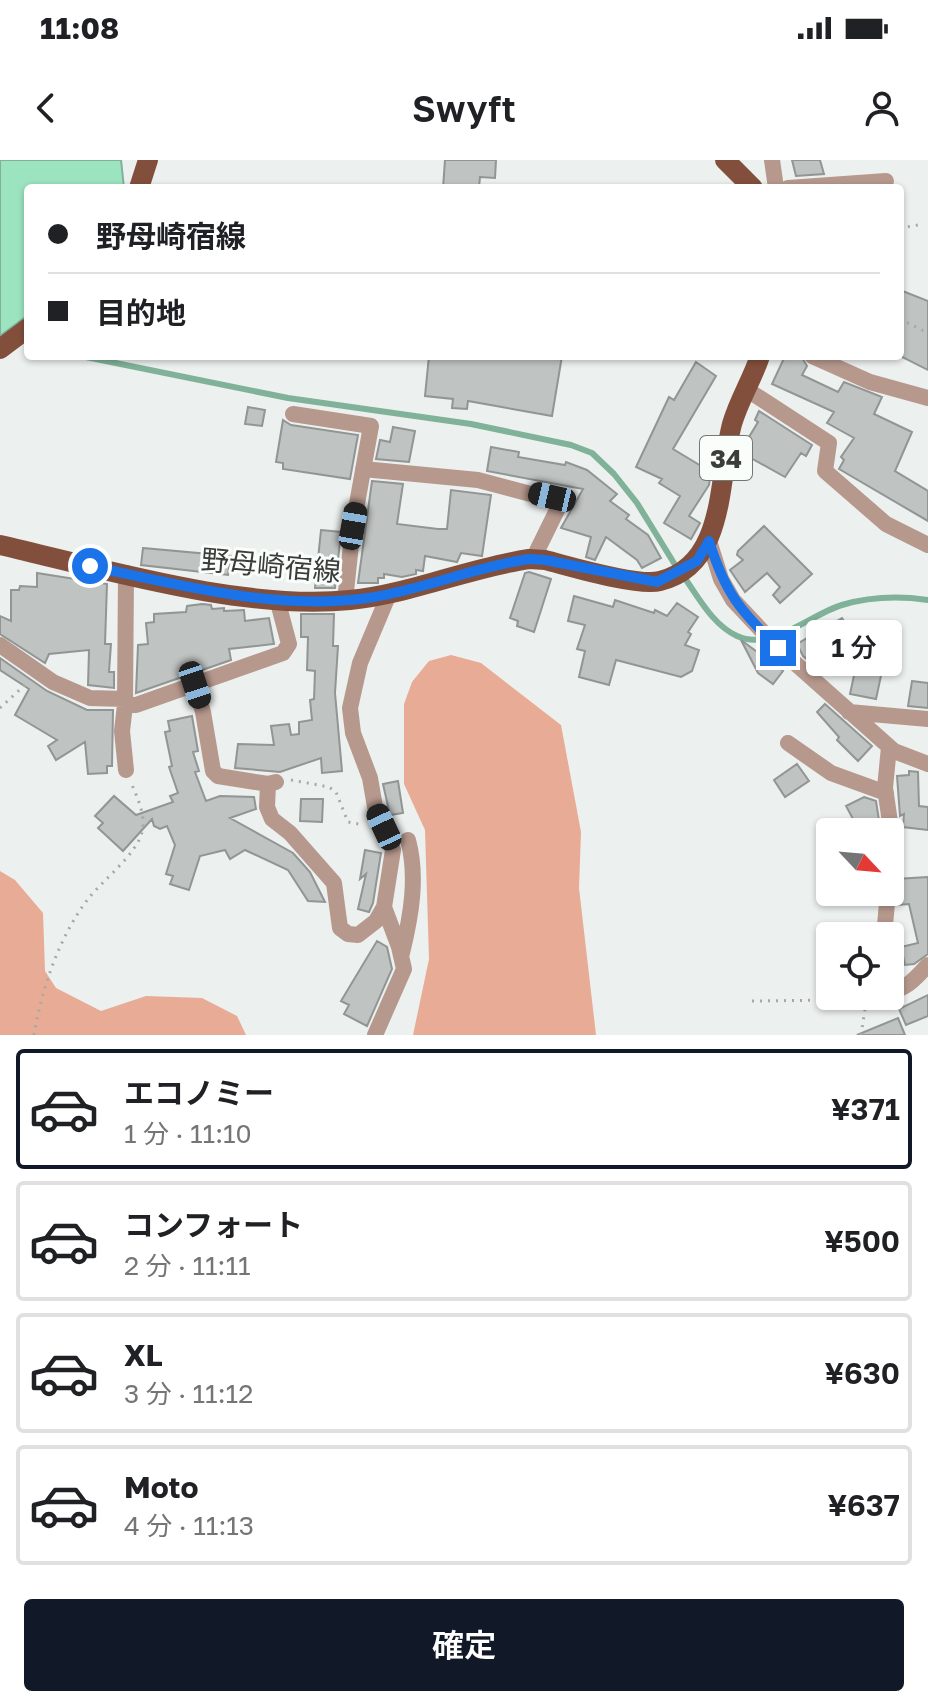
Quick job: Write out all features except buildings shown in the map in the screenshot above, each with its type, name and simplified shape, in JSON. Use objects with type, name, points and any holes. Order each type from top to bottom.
[{"type":"main road","points":[[140,184],[148,160]]},
{"type":"main road","points":[[725,160],[749,184]]},
{"type":"main road","points":[[0,349],[24,331]]},
{"type":"main road","name":"野母崎宿線","points":[[0,545],[204,589],[277,599],[345,601],[389,594],[506,563],[533,559],[648,583],[664,580],[697,561],[709,541],[731,429],[758,360]]},
{"type":"street","points":[[772,160],[775,184]]},
{"type":"street","points":[[844,184],[886,181]]},
{"type":"street","points":[[821,360],[870,382],[928,398]]},
{"type":"street","points":[[746,389],[829,443],[825,471],[886,524],[928,545]]},
{"type":"street","points":[[293,414],[371,426],[345,601]]},
{"type":"street","points":[[363,469],[478,480],[561,502],[533,559]]},
{"type":"street","points":[[709,541],[727,589],[778,648],[889,747],[910,759],[928,764]]},
{"type":"street","points":[[126,573],[122,731],[126,770]]},
{"type":"street","points":[[195,685],[213,771],[228,780],[274,783],[267,807],[272,819],[290,833],[334,883],[343,932],[358,935],[376,921],[384,907],[393,850],[375,807],[370,778],[353,733],[350,708],[360,663],[389,594]]},
{"type":"street","points":[[0,645],[38,672],[90,698],[136,705],[283,653],[289,644],[277,599]]},
{"type":"street","points":[[849,712],[928,719]]},
{"type":"street","points":[[788,743],[831,773],[886,793]]},
{"type":"street","points":[[889,747],[886,793],[889,818]]},
{"type":"street","points":[[401,955],[411,914],[413,858],[408,840]]},
{"type":"street","points":[[375,1035],[404,969],[384,907]]},
{"type":"street","points":[[904,987],[928,965]]},
{"type":"path","points":[[904,227],[918,225]]},
{"type":"path","points":[[904,321],[928,333]]},
{"type":"path","points":[[0,708],[38,672]]},
{"type":"path","points":[[34,1035],[45,983],[86,901],[132,852],[143,831],[141,806],[126,770]]},
{"type":"path","points":[[274,783],[289,779],[329,787],[336,792],[348,822],[384,827]]},
{"type":"path","points":[[752,1001],[816,1000]]},
{"type":"path","points":[[861,1035],[865,1010]]},
{"type":"shaded area","points":[[0,160],[121,160],[124,184],[24,184],[24,318],[0,336]]},
{"type":"shaded area","points":[[451,655],[481,663],[561,725],[581,832],[579,888],[596,1035],[413,1035],[429,959],[425,830],[404,784],[404,704],[412,682],[429,661]]},
{"type":"shaded area","points":[[0,871],[15,880],[43,913],[45,971],[56,988],[101,1011],[146,996],[202,998],[237,1016],[246,1035],[0,1035]]},
{"type":"waterway","points":[[101,360],[288,398],[471,424],[571,445],[592,453],[614,474],[637,503],[677,568]]},
{"type":"waterway","points":[[684,577],[721,625],[737,636],[750,640],[777,636],[852,602],[885,598],[928,600]]},
{"type":"route","points":[[90,566],[228,593],[317,602],[345,601],[379,596],[529,559],[648,583],[657,582],[697,561],[709,541],[721,579],[733,600],[778,648]]}]
